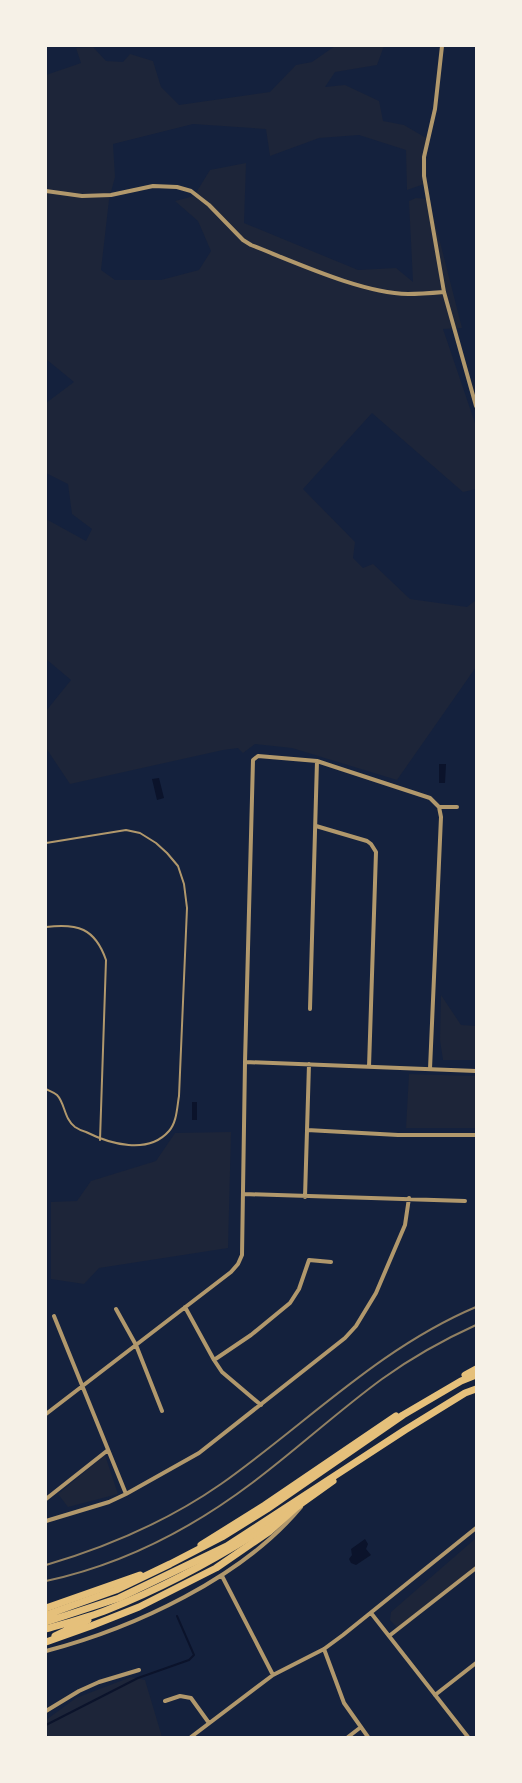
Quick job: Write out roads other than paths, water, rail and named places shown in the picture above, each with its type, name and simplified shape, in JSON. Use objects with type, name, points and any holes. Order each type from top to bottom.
[{"type":"highway","points":[[46,1615],[116,1590],[222,1537],[268,1509],[403,1414],[476,1369]]},
{"type":"highway","points":[[46,1608],[131,1579],[193,1550],[265,1505],[385,1423],[457,1382],[476,1373]]},
{"type":"highway","points":[[46,1622],[118,1598],[227,1546],[404,1430],[465,1393],[476,1389]]},
{"type":"highway","points":[[46,1641],[106,1610],[210,1562],[306,1500],[389,1438],[476,1389]]},
{"type":"highway","points":[[46,1641],[91,1626],[139,1607],[216,1568],[270,1531],[319,1487]]},
{"type":"highway","points":[[46,1629],[106,1610]]},
{"type":"street","points":[[442,46],[435,109],[424,157],[424,176],[444,292],[476,406]]},
{"type":"street","points":[[46,191],[82,196],[111,195],[153,186],[177,187],[191,191],[209,205],[243,240],[251,245],[341,279],[381,290],[407,294],[444,292]]},
{"type":"street","points":[[46,1414],[231,1272],[238,1264],[242,1255],[245,1062],[253,760],[262,755],[317,761],[430,798],[438,807],[441,817],[430,1069]]},
{"type":"street","points":[[310,1009],[317,761]]},
{"type":"street","points":[[438,807],[457,807]]},
{"type":"street","points":[[316,826],[367,841],[376,852],[369,1067]]},
{"type":"street","points":[[245,1062],[476,1071]]},
{"type":"street","points":[[304,1197],[309,1064]]},
{"type":"street","points":[[307,1130],[398,1135],[476,1135]]},
{"type":"street","points":[[244,1194],[465,1201]]},
{"type":"street","points":[[46,1521],[108,1502],[126,1494],[199,1453],[345,1338],[356,1326],[376,1293],[405,1225],[408,1198]]},
{"type":"street","points":[[214,1360],[251,1335],[290,1303],[299,1289],[309,1260],[331,1262]]},
{"type":"street","points":[[185,1307],[222,1372],[261,1405]]},
{"type":"street","points":[[116,1309],[136,1345],[162,1411]]},
{"type":"street","points":[[54,1316],[126,1494]]},
{"type":"street","points":[[46,1499],[108,1450]]},
{"type":"street","points":[[46,1652],[75,1644],[133,1621],[222,1576],[282,1529],[306,1500]]},
{"type":"street","points":[[191,1737],[273,1675],[324,1649],[476,1528]]},
{"type":"street","points":[[389,1636],[476,1568]]},
{"type":"street","points":[[222,1576],[273,1675]]},
{"type":"street","points":[[371,1613],[468,1737]]},
{"type":"street","points":[[324,1649],[344,1703],[368,1737]]},
{"type":"street","points":[[435,1695],[476,1663]]},
{"type":"street","points":[[46,1711],[79,1691],[99,1682],[139,1670]]},
{"type":"street","points":[[164,1701],[180,1696],[191,1698],[209,1723]]},
{"type":"street","points":[[348,1737],[361,1727]]},
{"type":"lane","points":[[46,844],[68,838],[126,830],[140,833],[156,843],[178,866],[184,884],[187,908],[179,1096],[174,1122],[167,1133],[157,1140],[149,1143],[122,1145],[100,1140],[75,1128],[69,1122],[57,1095],[46,1089]]},
{"type":"lane","points":[[46,927],[73,926],[85,930],[102,947],[106,960],[100,1140]]},
{"type":"waterway","points":[[46,1725],[138,1678],[189,1660],[194,1655],[177,1616]]},
{"type":"railway","points":[[46,1565],[92,1550],[136,1532],[180,1510],[221,1484],[252,1461],[375,1365],[441,1324],[476,1307]]},
{"type":"railway","points":[[46,1581],[74,1574],[128,1555],[180,1530],[229,1500],[252,1483],[393,1371],[451,1337],[476,1325]]}]
